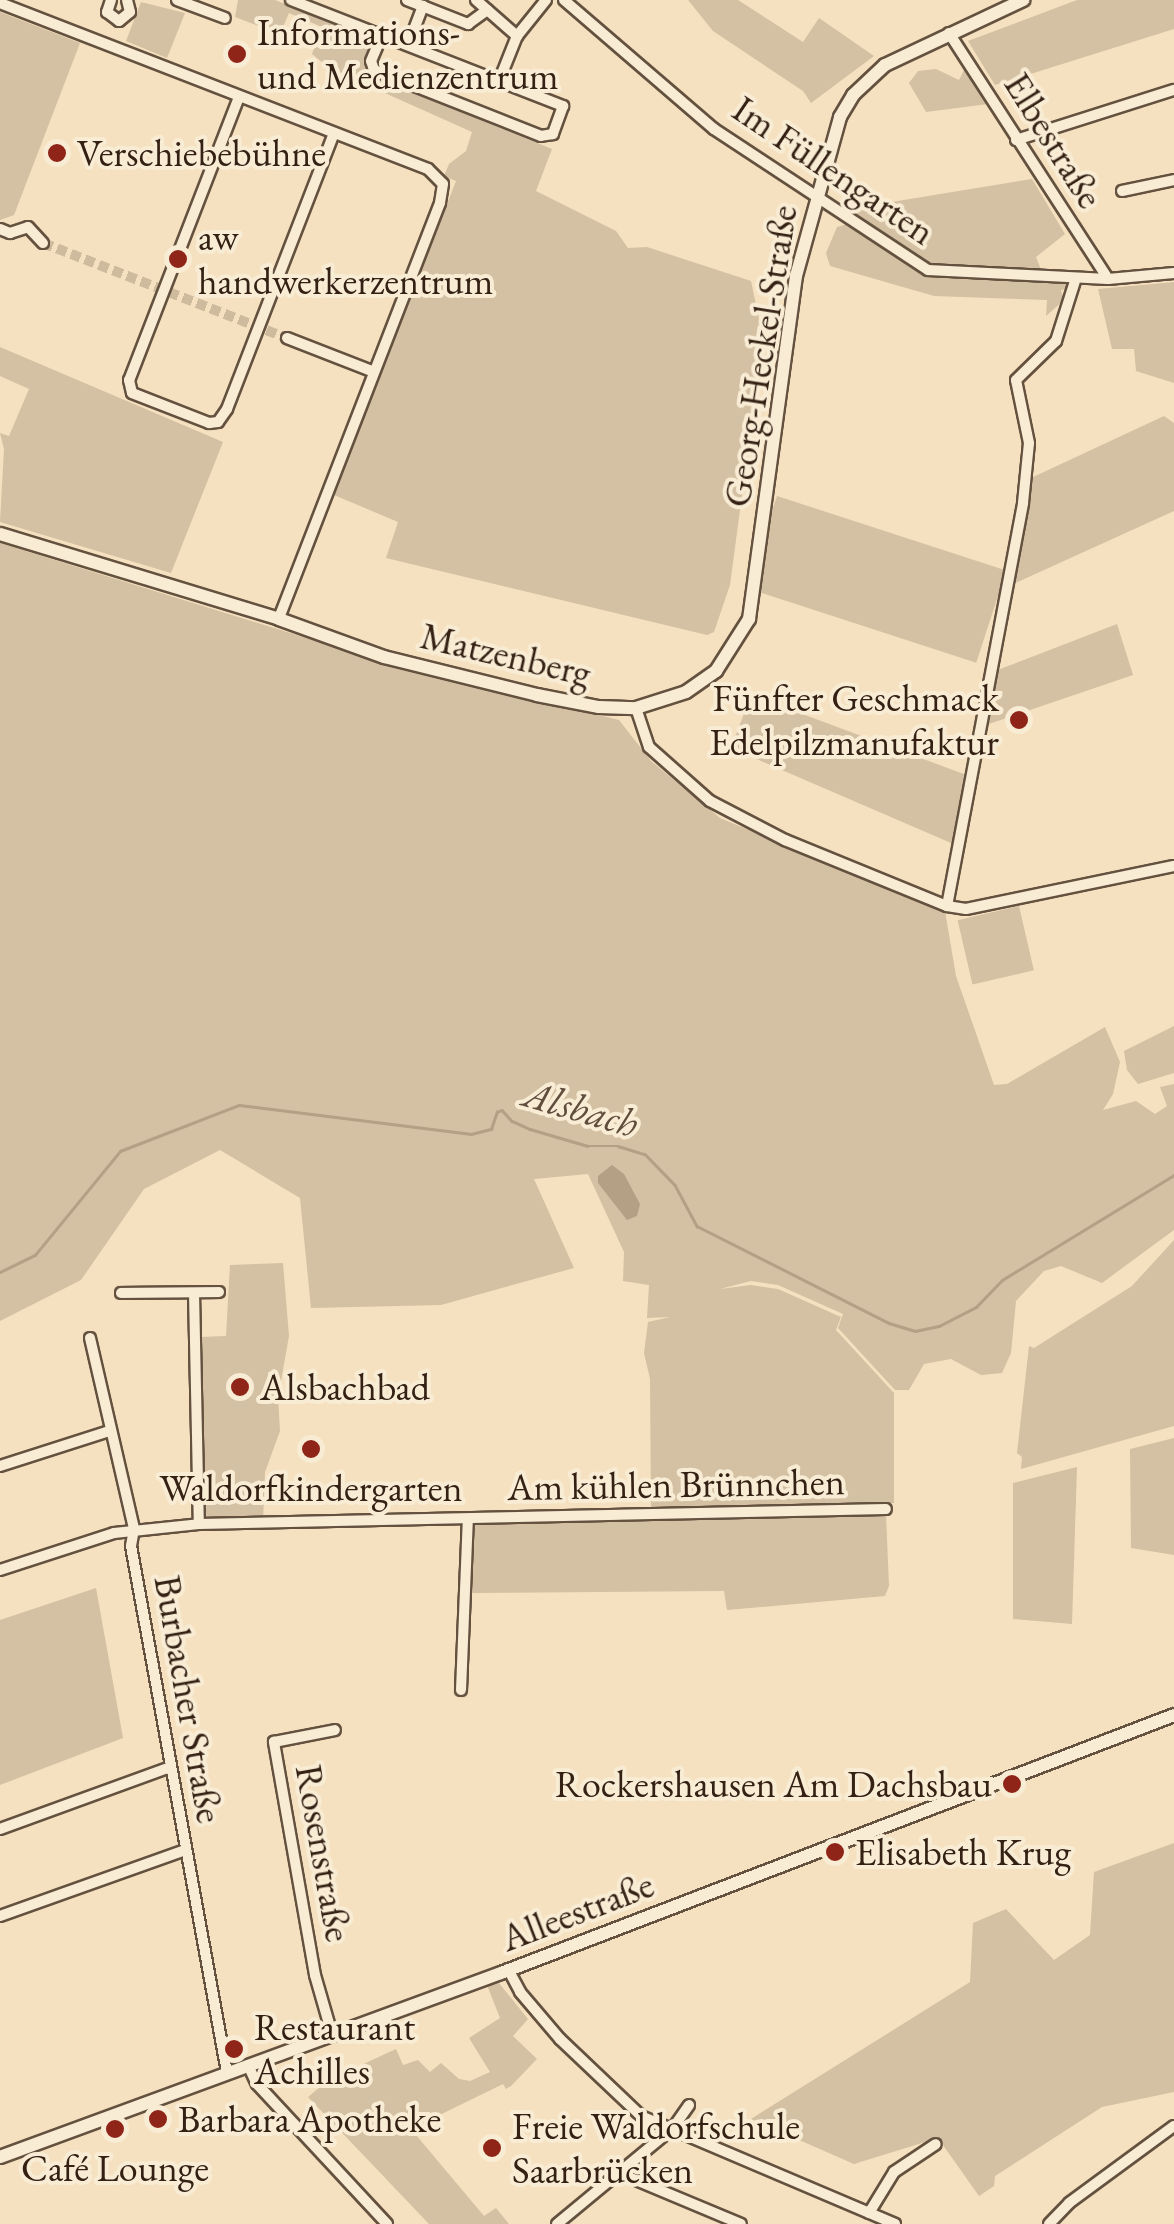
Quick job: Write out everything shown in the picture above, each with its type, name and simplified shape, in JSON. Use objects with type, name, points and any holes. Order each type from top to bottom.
[{"type":"street","points":[[111,0],[107,12],[119,21],[130,12],[126,0]]},
{"type":"street","points":[[176,0],[226,18]]},
{"type":"street","points":[[291,0],[564,106],[552,134],[541,136],[380,74],[371,66],[382,36]]},
{"type":"street","points":[[407,0],[473,24],[488,10]]},
{"type":"street","points":[[476,0],[517,36]]},
{"type":"street","points":[[499,80],[517,36],[546,0]]},
{"type":"street","name":"Im Füllengarten","points":[[564,0],[714,128],[928,270],[1108,280],[1174,273]]},
{"type":"street","name":"Georg-Heckel-Straße","points":[[636,708],[677,697],[706,679],[732,651],[748,618],[796,276],[840,117],[853,94],[885,65],[1023,0]]},
{"type":"street","points":[[0,4],[428,169],[440,178],[444,190],[279,619]]},
{"type":"street","points":[[408,45],[422,6]]},
{"type":"street","name":"Elbestraße","points":[[949,33],[1108,280]]},
{"type":"street","points":[[1016,140],[1174,90]]},
{"type":"street","points":[[239,97],[129,380],[132,393],[178,411],[209,422],[223,417],[334,134]]},
{"type":"street","points":[[1122,190],[1174,180]]},
{"type":"street","points":[[5,231],[28,227],[43,243]]},
{"type":"street","points":[[947,906],[1023,503],[1029,443],[1016,380],[1056,341],[1076,278]]},
{"type":"street","points":[[287,338],[374,372]]},
{"type":"street","name":"Matzenberg","points":[[0,534],[279,619],[384,657],[538,695],[599,707],[636,708],[650,747],[710,802],[784,840],[947,906],[966,908],[1174,866]]},
{"type":"street","points":[[194,1292],[198,1524]]},
{"type":"street","points":[[121,1293],[220,1292]]},
{"type":"street","name":"Burbacher Straße","points":[[90,1338],[108,1431],[134,1529],[131,1546],[227,2072]]},
{"type":"street","points":[[0,1466],[108,1431]]},
{"type":"street","name":"Am kühlen Brünnchen","points":[[0,1570],[134,1529],[198,1524],[217,1527],[886,1509]]},
{"type":"street","name":"Am kühlen Brünnchen","points":[[461,1690],[468,1519]]},
{"type":"street","name":"Alleestraße","points":[[0,2156],[508,1970],[1174,1715]]},
{"type":"street","name":"Rosenstraße","points":[[332,2034],[316,1975],[274,1742],[334,1730]]},
{"type":"street","points":[[0,1829],[170,1767]]},
{"type":"street","points":[[0,1916],[185,1850]]},
{"type":"street","points":[[508,1970],[520,1992],[560,2040],[628,2106],[668,2132],[895,2224]]},
{"type":"street","points":[[248,2065],[257,2084],[387,2224]]},
{"type":"street","points":[[558,2224],[668,2132],[689,2105]]},
{"type":"street","points":[[1049,2224],[1070,2203],[1174,2126]]},
{"type":"street","points":[[869,2213],[894,2172],[917,2153],[936,2144]]},
{"type":"street","points":[[619,2173],[741,2224]]},
{"type":"shaded area","points":[[238,0],[275,0],[373,39],[364,63],[373,76],[552,149],[536,191],[616,231],[628,248],[647,247],[751,281],[763,338],[730,585],[714,632],[707,635],[386,558],[398,522],[334,495],[456,181],[444,176],[449,164],[466,151],[472,132],[329,68],[312,54],[322,27],[289,13],[280,34],[235,17]]},
{"type":"shaded area","points":[[688,0],[738,0],[803,42],[819,18],[874,56],[811,103],[803,91],[713,31]]},
{"type":"shaded area","points":[[1077,0],[1174,0],[1174,29],[995,85],[968,41]]},
{"type":"shaded area","points":[[141,2],[185,13],[167,58],[126,41]]},
{"type":"shaded area","points":[[0,12],[80,43],[14,215],[0,220]]},
{"type":"shaded area","points":[[966,66],[988,104],[926,112],[909,83],[918,71],[936,69],[959,80]]},
{"type":"shaded area","points":[[1032,179],[1065,234],[1036,257],[1042,272],[929,265],[854,213],[855,208]]},
{"type":"shaded area","points":[[851,223],[924,274],[1068,281],[1066,289],[1061,290],[1064,300],[1046,316],[1047,300],[934,296],[830,266],[826,253],[837,227]]},
{"type":"shaded area","points":[[1174,282],[1174,383],[1136,371],[1134,349],[1112,349],[1098,289]]},
{"type":"shaded area","points":[[0,347],[223,442],[171,573],[0,522],[4,449],[0,433],[9,436],[29,389],[0,376]]},
{"type":"shaded area","points":[[1164,416],[1174,423],[1174,511],[1013,584],[1031,478]]},
{"type":"shaded area","points":[[777,496],[1006,570],[976,663],[747,588]]},
{"type":"shaded area","points":[[0,543],[387,663],[619,720],[651,761],[720,818],[945,911],[956,976],[994,1085],[1007,1084],[1105,1027],[1120,1062],[1113,1094],[1103,1110],[1136,1101],[1155,1114],[1167,1106],[1160,1087],[1174,1084],[1174,1230],[1102,1283],[1061,1266],[1044,1271],[1016,1301],[1011,1353],[1002,1373],[981,1375],[951,1359],[924,1364],[909,1390],[895,1390],[838,1328],[843,1314],[778,1285],[751,1281],[720,1289],[751,1285],[778,1289],[841,1317],[836,1330],[894,1393],[894,1503],[651,1513],[650,1379],[644,1353],[648,1322],[670,1317],[647,1318],[649,1285],[623,1281],[624,1252],[588,1174],[534,1179],[574,1268],[441,1305],[311,1308],[300,1198],[220,1150],[144,1189],[81,1280],[0,1321]]},
{"type":"shaded area","points":[[1117,624],[1133,675],[986,725],[995,671]]},
{"type":"shaded area","points":[[751,695],[969,776],[958,846],[731,748]]},
{"type":"shaded area","points":[[1019,906],[1034,970],[972,984],[958,920]]},
{"type":"shaded area","points":[[1174,1026],[1174,1073],[1138,1084],[1127,1070],[1124,1051]]},
{"type":"shaded area","points":[[612,1165],[624,1174],[640,1204],[637,1216],[627,1220],[598,1183],[598,1176]]},
{"type":"shaded area","points":[[1174,1240],[1174,1426],[1021,1469],[1022,1457],[1017,1453],[1029,1346],[1034,1348],[1132,1286]]},
{"type":"shaded area","name":"Alsbachbad","points":[[283,1263],[289,1336],[278,1398],[280,1431],[265,1472],[263,1521],[209,1521],[203,1514],[200,1337],[226,1336],[230,1265]]},
{"type":"shaded area","points":[[1174,1438],[1174,1555],[1131,1548],[1130,1449]]},
{"type":"shaded area","points":[[1077,1467],[1072,1624],[1013,1619],[1013,1483]]},
{"type":"shaded area","points":[[886,1514],[889,1586],[885,1596],[727,1610],[724,1591],[469,1593],[473,1525]]},
{"type":"shaded area","points":[[96,1588],[123,1738],[0,1785],[0,1620]]},
{"type":"shaded area","points":[[1174,1843],[1174,2092],[1102,2107],[995,2176],[994,2186],[979,2196],[938,2138],[854,2164],[751,2119],[970,1982],[973,1923],[1006,1909],[1054,1960],[1090,1935],[1094,1872]]},
{"type":"shaded area","points":[[499,1983],[528,2019],[513,2036],[537,2059],[506,2089],[503,2084],[411,2129],[484,2216],[496,2208],[509,2224],[429,2224],[308,2097],[327,2081],[321,2074],[338,2067],[344,2073],[396,2049],[403,2065],[418,2060],[430,2072],[441,2063],[459,2079],[470,2081],[490,2072],[469,2038],[500,2018],[487,1985]]},
{"type":"waterway","name":"Alsbach","points":[[0,1272],[35,1255],[120,1151],[239,1105],[471,1134],[491,1129],[497,1112],[502,1110],[512,1121],[530,1129],[588,1146],[618,1146],[645,1154],[675,1185],[697,1226],[889,1323],[915,1331],[939,1326],[976,1307],[1002,1280],[1174,1175]]},
{"type":"tunnel","points":[[43,243],[287,338]]},
{"type":"place","name":"Informations- und Medienzentrum","points":[[237,54]]},
{"type":"place","name":"Verschiebebühne","points":[[57,153]]},
{"type":"place","name":"aw handwerkerzentrum","points":[[178,259]]},
{"type":"place","name":"Fünfter Geschmack Edelpilzmanufaktur","points":[[1019,720]]},
{"type":"place","name":"Alsbachbad","points":[[240,1387]]},
{"type":"place","name":"Waldorfkindergarten","points":[[311,1449]]},
{"type":"place","name":"Rockershausen Am Dachsbau","points":[[1012,1784]]},
{"type":"place","name":"Elisabeth Krug","points":[[835,1852]]},
{"type":"place","name":"Restaurant Achilles","points":[[234,2049]]},
{"type":"place","name":"Barbara Apotheke","points":[[158,2119]]},
{"type":"place","name":"Café Lounge","points":[[115,2129]]},
{"type":"place","name":"Freie Waldorfschule Saarbrücken","points":[[492,2148]]}]
